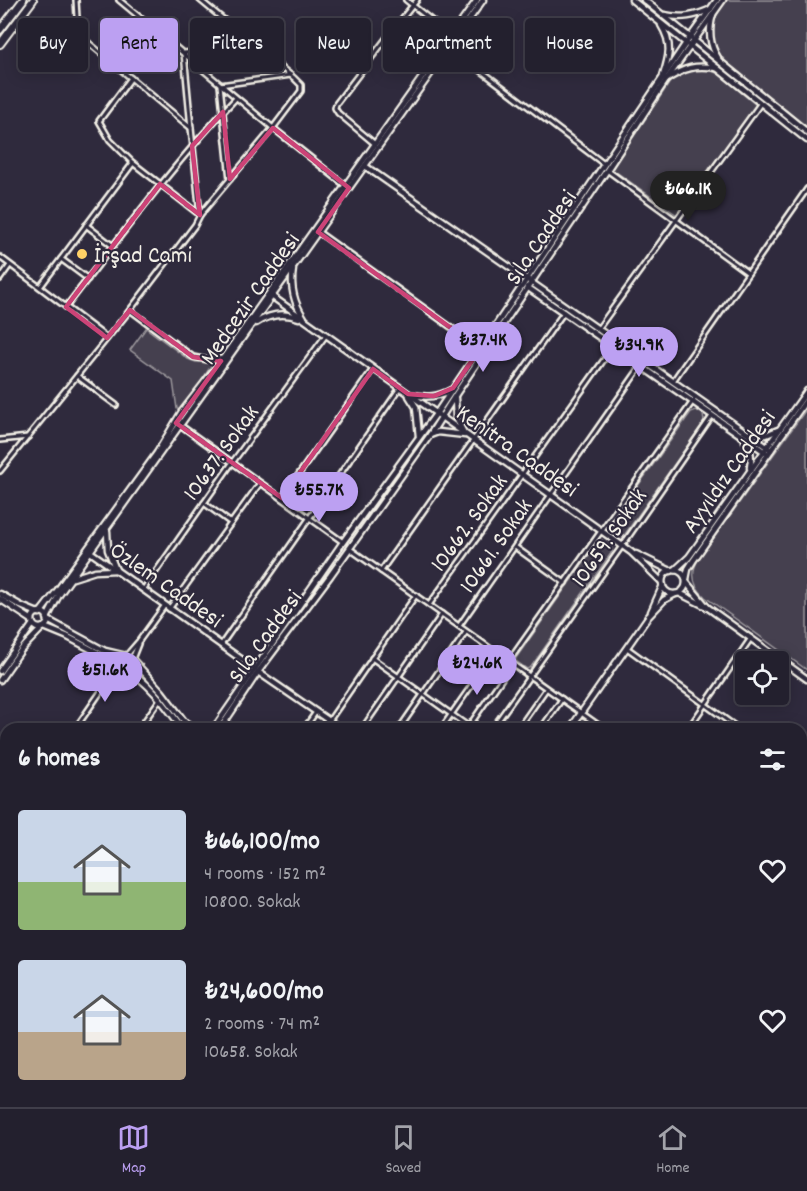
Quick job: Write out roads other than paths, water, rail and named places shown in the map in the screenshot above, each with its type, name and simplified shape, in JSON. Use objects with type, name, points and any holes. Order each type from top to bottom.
[{"type":"highway","points":[[0,30],[23,0]]},
{"type":"highway","points":[[0,44],[33,0]]},
{"type":"street","points":[[76,0],[78,34],[191,128]]},
{"type":"street","points":[[119,0],[347,187]]},
{"type":"street","points":[[200,0],[222,18]]},
{"type":"street","points":[[406,0],[429,18]]},
{"type":"street","points":[[375,144],[338,113],[335,108],[336,104],[417,0]]},
{"type":"street","name":"Medcezir Caddesi","points":[[466,18],[477,0]]},
{"type":"street","name":"Medcezir Caddesi","points":[[469,18],[483,0]]},
{"type":"street","points":[[632,0],[807,140]]},
{"type":"street","points":[[644,0],[807,132]]},
{"type":"street","points":[[717,0],[710,25],[711,41],[722,63]]},
{"type":"street","points":[[465,435],[456,418],[454,391],[604,164],[688,45],[723,0]]},
{"type":"street","points":[[662,15],[692,17],[712,12]]},
{"type":"street","points":[[658,21],[670,50],[665,78]]},
{"type":"street","points":[[184,53],[190,52]]},
{"type":"street","points":[[184,53],[200,215]]},
{"type":"street","points":[[665,78],[695,66],[720,69]]},
{"type":"street","points":[[0,471],[130,310],[195,225],[200,215],[301,91],[301,85],[284,69]]},
{"type":"street","name":"Medcezir Caddesi","points":[[39,613],[88,551],[178,424],[252,327],[270,295],[294,266],[375,144],[428,72]]},
{"type":"street","name":"Medcezir Caddesi","points":[[47,619],[56,600],[88,551],[107,529],[223,358],[347,187],[365,166],[429,72]]},
{"type":"street","points":[[483,72],[604,164]]},
{"type":"street","points":[[220,85],[291,75]]},
{"type":"street","points":[[131,78],[99,121],[110,140],[133,163],[200,215]]},
{"type":"street","name":"Sıla Caddesi","points":[[224,723],[257,671],[430,435],[454,391],[607,170],[665,78]]},
{"type":"street","points":[[220,85],[230,180]]},
{"type":"street","points":[[66,308],[160,184],[236,98]]},
{"type":"street","points":[[598,329],[761,103]]},
{"type":"street","points":[[40,287],[133,163]]},
{"type":"street","points":[[365,166],[598,329],[641,366],[767,451]]},
{"type":"street","points":[[607,170],[748,273]]},
{"type":"street","points":[[673,381],[807,189]]},
{"type":"street","points":[[86,225],[113,246]]},
{"type":"street","points":[[318,232],[480,349]]},
{"type":"street","points":[[0,257],[107,338]]},
{"type":"street","points":[[61,259],[88,279]]},
{"type":"street","points":[[0,279],[10,265]]},
{"type":"street","points":[[294,266],[293,295],[305,321]]},
{"type":"street","points":[[525,286],[673,381],[712,416],[742,433],[762,435],[780,429]]},
{"type":"street","name":"Kenitra Caddesi","points":[[270,295],[631,552]]},
{"type":"street","points":[[130,310],[193,357],[208,360],[223,358]]},
{"type":"street","points":[[381,571],[564,312]]},
{"type":"street","points":[[252,327],[265,318],[275,315],[292,315],[305,321]]},
{"type":"street","name":"10637. Sokak","points":[[143,590],[326,335]]},
{"type":"street","name":"10662. Sokak","points":[[429,605],[615,344]]},
{"type":"street","name":"10661. Sokak","points":[[459,626],[641,366]]},
{"type":"street","points":[[282,498],[373,369]]},
{"type":"street","points":[[77,376],[116,405]]},
{"type":"street","points":[[221,645],[400,388]]},
{"type":"street","points":[[408,394],[428,397],[454,391]]},
{"type":"street","name":"Ayyıldız Caddesi","points":[[686,580],[688,569],[693,561],[807,391]]},
{"type":"street","points":[[408,394],[416,407],[419,438]]},
{"type":"street","name":"Ayyıldız Caddesi","points":[[673,571],[689,557],[750,471],[807,399]]},
{"type":"street","name":"10659. Sokak","points":[[472,723],[564,582],[694,400]]},
{"type":"street","points":[[219,723],[257,671],[343,542],[419,438],[439,416]]},
{"type":"street","name":"10659. Sokak","points":[[496,723],[712,416]]},
{"type":"street","points":[[178,424],[343,542]]},
{"type":"street","points":[[430,435],[438,432],[465,435]]},
{"type":"street","points":[[742,433],[748,445],[750,471]]},
{"type":"street","points":[[0,440],[28,437]]},
{"type":"street","points":[[123,667],[120,659],[126,656],[167,607],[260,483]]},
{"type":"street","points":[[204,503],[231,522]]},
{"type":"street","points":[[71,579],[95,571],[116,570],[108,550],[107,529]]},
{"type":"street","points":[[514,547],[564,582]]},
{"type":"street","points":[[349,548],[595,723]]},
{"type":"street","name":"Özlem Caddesi","points":[[88,551],[332,723]]},
{"type":"street","points":[[631,552],[682,573],[707,607]]},
{"type":"street","points":[[631,552],[663,584],[667,592],[707,607],[807,678]]},
{"type":"street","points":[[648,617],[665,575],[673,571]]},
{"type":"street","points":[[574,723],[648,617],[664,600],[685,588],[686,580]]},
{"type":"street","points":[[0,594],[21,606],[44,614],[47,619],[105,651],[129,656],[186,723]]},
{"type":"street","name":"10662. Sokak","points":[[329,721],[416,595]]},
{"type":"street","points":[[0,599],[38,627],[60,633],[123,667],[141,680],[160,699],[178,723]]},
{"type":"street","points":[[0,671],[33,622],[34,616],[39,613]]},
{"type":"street","name":"10661. Sokak","points":[[366,723],[442,614]]},
{"type":"street","points":[[0,680],[21,650],[47,624],[47,619]]},
{"type":"street","points":[[403,723],[467,632]]},
{"type":"street","points":[[692,723],[751,638]]},
{"type":"street","points":[[79,723],[115,671],[131,666],[139,641]]},
{"type":"street","points":[[627,648],[731,723]]},
{"type":"street","points":[[445,723],[495,651]]},
{"type":"street","points":[[372,658],[463,723]]},
{"type":"street","points":[[522,723],[547,688]]},
{"type":"street","points":[[143,723],[160,699]]},
{"type":"street","points":[[545,723],[562,699]]},
{"type":"street","points":[[308,723],[316,712]]},
{"type":"place","name":"İrşad Cami","points":[[82,254]]}]
